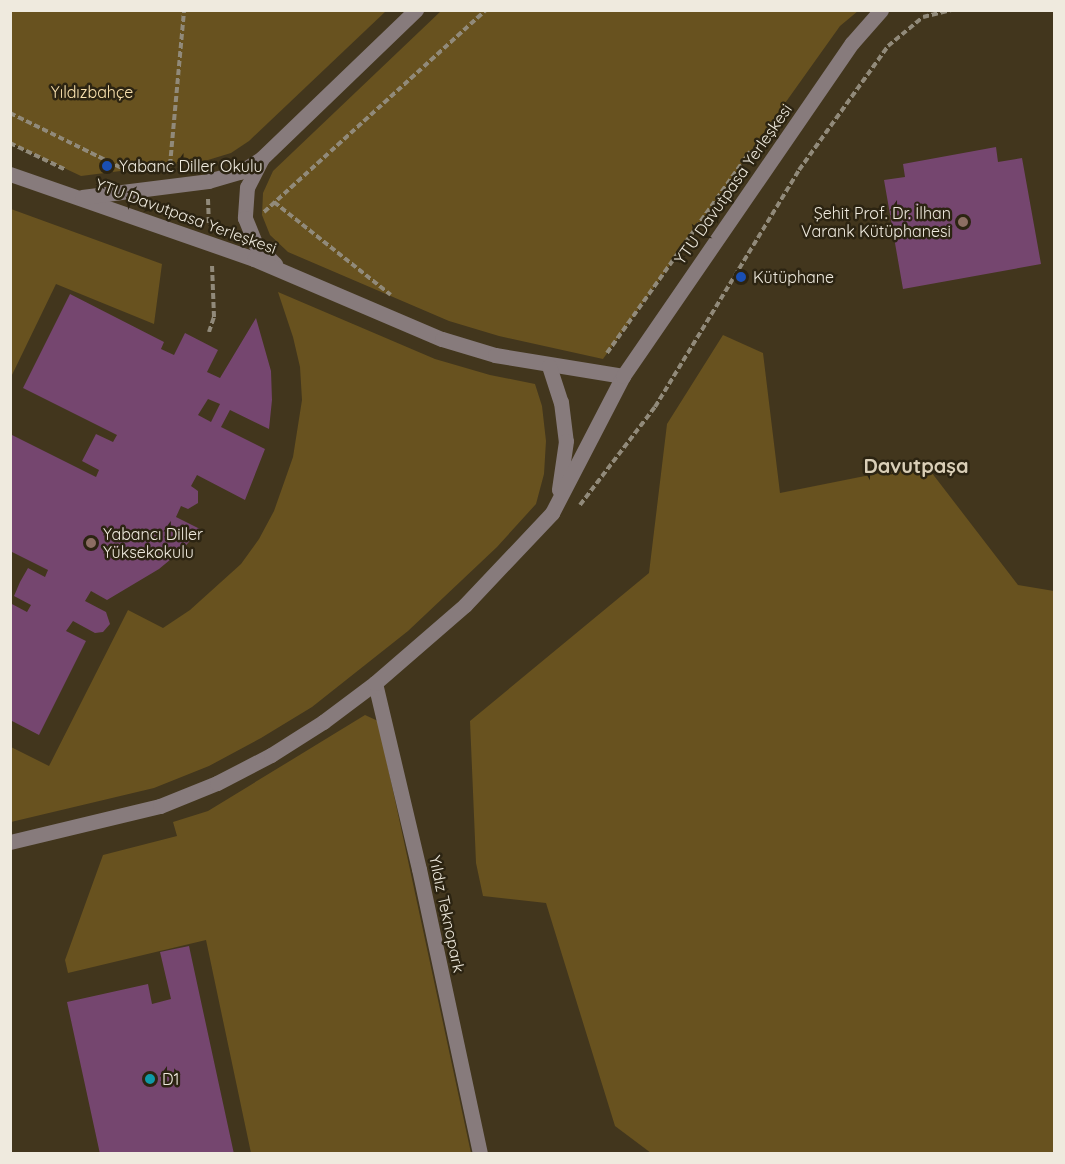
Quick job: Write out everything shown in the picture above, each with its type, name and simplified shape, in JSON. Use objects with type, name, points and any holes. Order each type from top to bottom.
[{"type":"street","name":"YTU Davutpasa Yerleşkesi","points":[[79,197],[208,182],[240,172],[262,158],[417,10]]},
{"type":"street","points":[[879,13],[893,10]]},
{"type":"street","name":"YTU Davutpasa Yerleşkesi","points":[[10,842],[160,806],[216,783],[271,755],[323,722],[375,683],[465,605],[552,513],[623,376],[852,43],[879,13]]},
{"type":"street","name":"YTU Davutpasa Yerleşkesi","points":[[262,158],[247,187],[245,218],[256,244],[280,270]]},
{"type":"street","name":"YTU Davutpasa Yerleşkesi","points":[[10,174],[229,249],[442,339],[495,355],[549,366],[623,376]]},
{"type":"street","name":"YTU Davutpasa Yerleşkesi","points":[[549,366],[561,402],[566,441],[563,478],[552,513]]},
{"type":"street","name":"Yıldız Teknopark","points":[[375,683],[419,869],[480,1154]]},
{"type":"path","points":[[170,165],[184,10]]},
{"type":"path","points":[[249,228],[274,202],[486,10]]},
{"type":"path","points":[[579,507],[655,407],[799,170],[888,46],[923,17],[951,10]]},
{"type":"path","points":[[10,112],[126,170]]},
{"type":"path","points":[[10,143],[75,174]]},
{"type":"path","points":[[603,359],[752,150]]},
{"type":"path","points":[[159,166],[179,164]]},
{"type":"path","points":[[115,171],[137,169]]},
{"type":"path","points":[[274,202],[395,298]]},
{"type":"path","points":[[212,266],[229,249]]},
{"type":"path","points":[[201,262],[221,269]]},
{"type":"shaded area","points":[[10,11],[1054,11],[1054,1153],[10,1153]]},
{"type":"green space","name":"Yıldızbahçe","points":[[10,11],[386,11],[249,141],[231,153],[208,160],[81,176],[11,143]]},
{"type":"green space","points":[[441,11],[858,11],[840,26],[603,359],[499,336],[449,321],[288,252],[270,235],[262,215],[263,193],[273,171]]},
{"type":"green space","points":[[11,209],[162,264],[154,324],[56,284],[11,377]]},
{"type":"green space","points":[[278,292],[435,359],[490,375],[535,384],[542,406],[546,441],[544,474],[536,504],[497,547],[408,631],[312,707],[261,738],[209,766],[154,788],[11,822],[11,747],[49,766],[128,610],[163,628],[190,610],[241,564],[259,539],[274,511],[293,457],[302,400],[300,367]]},
{"type":"green space","points":[[723,335],[763,353],[780,493],[925,464],[1018,585],[1054,591],[1054,1153],[651,1153],[615,1126],[546,903],[483,896],[476,863],[470,721],[649,573],[667,424]]},
{"type":"green space","points":[[365,715],[378,721],[471,1153],[251,1153],[206,940],[68,973],[65,960],[103,855],[177,836],[173,822],[208,811]]},
{"type":"building","name":"Şehit Prof. Dr. İlhan Varank Kütüphanesi","points":[[996,147],[998,162],[1022,158],[1041,264],[903,289],[884,180],[905,177],[903,164]]},
{"type":"building","points":[[70,294],[164,342],[161,349],[174,355],[185,333],[218,350],[207,372],[220,378],[256,318],[271,371],[272,400],[269,429],[230,410],[221,427],[265,449],[245,500],[197,475],[191,486],[198,491],[198,503],[188,509],[181,506],[176,517],[200,529],[182,550],[159,569],[107,600],[91,591],[85,601],[106,612],[110,624],[103,632],[95,633],[73,621],[66,631],[86,641],[39,735],[12,721],[10,724],[10,603],[27,612],[31,605],[14,596],[20,582],[28,568],[45,577],[48,570],[10,551],[10,434],[96,477],[99,470],[82,461],[96,434],[113,442],[117,435],[23,388]],"holes":[[[208,399],[220,404],[211,422],[198,415]]]},
{"type":"building","name":"D1","points":[[189,946],[234,1154],[100,1154],[67,1002],[148,984],[152,1004],[171,999],[160,952]]},
{"type":"place","name":"Yabanc Diller Okulu","points":[[107,166]]},
{"type":"place","name":"Şehit Prof. Dr. İlhan Varank Kütüphanesi","points":[[963,222]]},
{"type":"place","name":"Kütüphane","points":[[741,277]]},
{"type":"place","name":"Yabancı Diller Yüksekokulu","points":[[91,543]]},
{"type":"place","name":"D1","points":[[150,1079]]},
{"type":"district","name":"Davutpaşa","points":[[916,465]]}]
